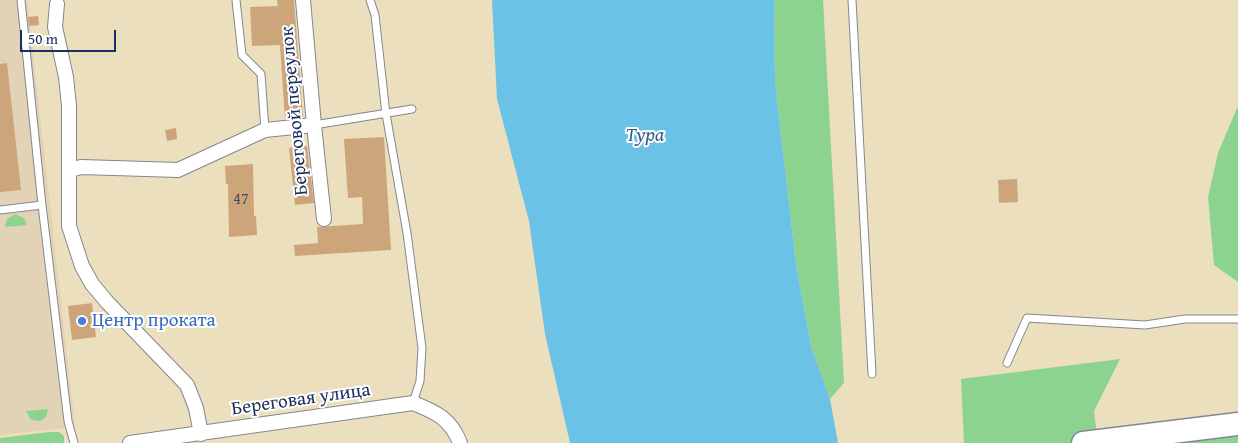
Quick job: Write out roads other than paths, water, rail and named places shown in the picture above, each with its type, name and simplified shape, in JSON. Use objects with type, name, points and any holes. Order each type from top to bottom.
[{"type":"main road","points":[[1083,443],[1238,424]]},
{"type":"street","name":"Береговой переулок","points":[[303,0],[324,219]]},
{"type":"street","points":[[57,4],[55,27],[66,77],[69,106],[69,226],[82,266],[92,284],[187,385],[196,408],[201,434]]},
{"type":"street","points":[[70,170],[82,167],[178,170],[265,130],[314,125]]},
{"type":"street","points":[[413,403],[435,412],[447,421],[456,433],[460,443]]},
{"type":"street","name":"Береговая улица","points":[[130,443],[413,403]]},
{"type":"lane","points":[[21,0],[42,205],[68,421],[74,443]]},
{"type":"lane","points":[[236,0],[242,55],[261,74],[265,130]]},
{"type":"lane","points":[[370,0],[375,15],[386,114],[407,233],[422,348],[420,381],[413,403]]},
{"type":"lane","points":[[852,0],[872,374]]},
{"type":"lane","points":[[314,125],[412,109]]},
{"type":"lane","points":[[0,210],[42,205]]},
{"type":"lane","points":[[1007,362],[1027,318],[1145,325],[1185,319],[1238,319]]},
{"type":"water","name":"Тура","points":[[492,0],[774,0],[775,83],[796,264],[811,346],[830,399],[838,443],[570,443],[545,334],[529,221],[497,99]]},
{"type":"place","name":"Центр проката","points":[[82,321]]}]
